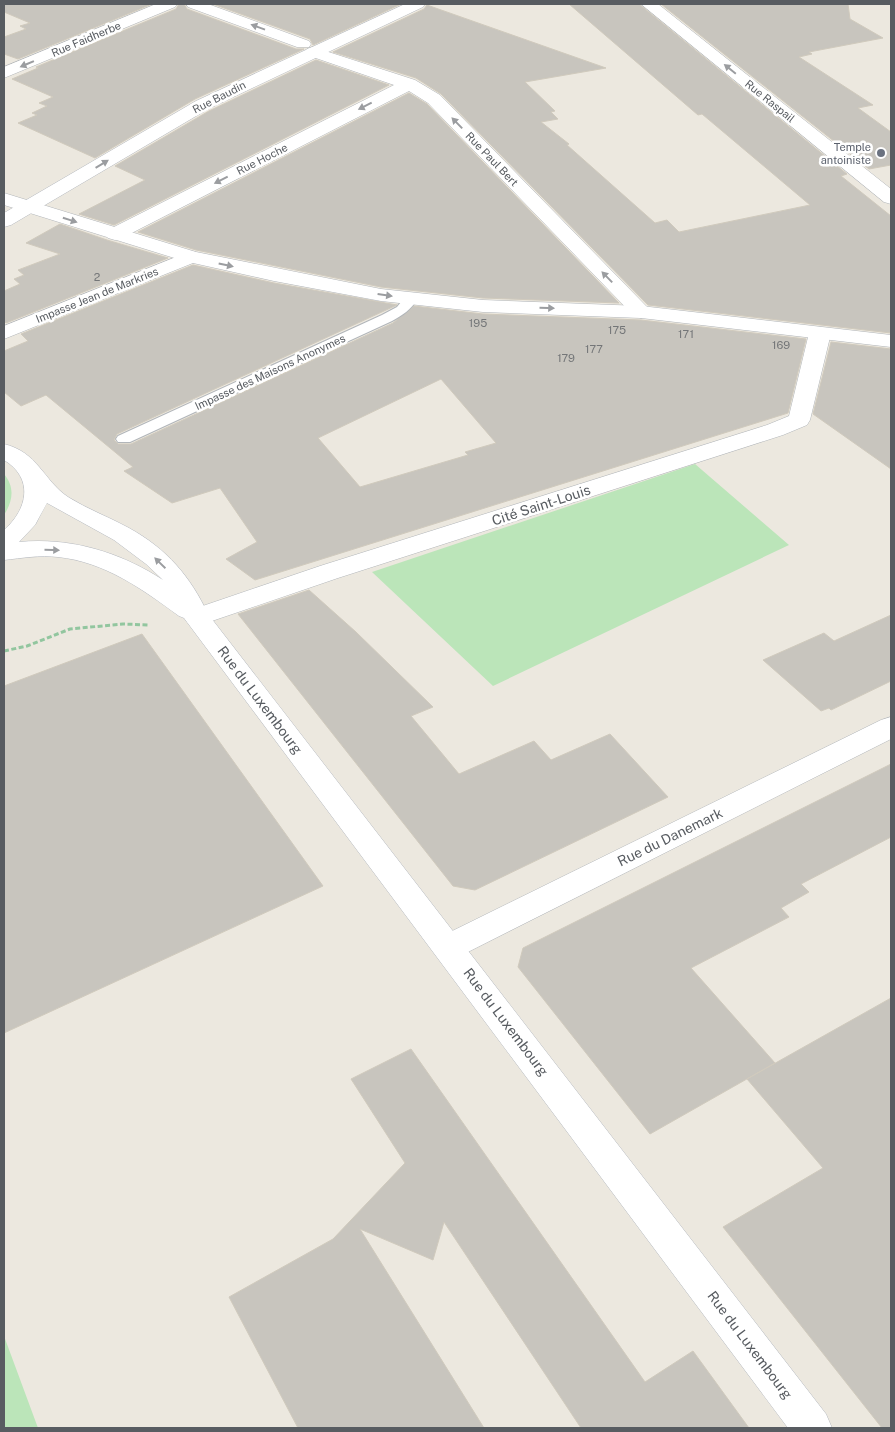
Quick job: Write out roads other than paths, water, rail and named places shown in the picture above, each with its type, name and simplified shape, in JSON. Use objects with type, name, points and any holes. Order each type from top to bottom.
[{"type":"street","name":"Rue Faidherbe","points":[[4,74],[169,4]]},
{"type":"street","name":"Rue Paul Bert","points":[[194,4],[409,84],[434,99],[641,312]]},
{"type":"street","name":"Rue Baudin","points":[[4,221],[202,105],[388,4]]},
{"type":"street","name":"Rue Baudin","points":[[5,200],[159,114],[308,48],[417,4]]},
{"type":"street","name":"Rue Raspail","points":[[650,4],[891,198]]},
{"type":"street","name":"Rue Hoche","points":[[115,234],[409,84]]},
{"type":"street","points":[[5,200],[191,257],[274,275],[412,299],[483,306],[641,312],[891,341]]},
{"type":"street","name":"Impasse Jean de Markries","points":[[4,333],[191,257]]},
{"type":"street","name":"Cité Saint-Louis","points":[[197,617],[329,572],[775,430],[799,420],[820,333]]},
{"type":"street","name":"Rue du Luxembourg","points":[[4,450],[19,459],[58,501],[123,535],[155,558],[171,573],[184,590],[197,617],[812,1428]]},
{"type":"street","points":[[4,542],[26,522],[36,504],[37,486],[32,473]]},
{"type":"street","name":"Rue du Luxembourg","points":[[4,552],[60,550],[98,557],[133,572],[197,617]]},
{"type":"street","name":"Rue du Danemark","points":[[449,948],[891,727]]},
{"type":"lane","name":"Impasse des Maisons Anonymes","points":[[124,438],[387,318],[402,310],[412,299]]},
{"type":"place","name":"Temple antoiniste","points":[[881,153]]}]
